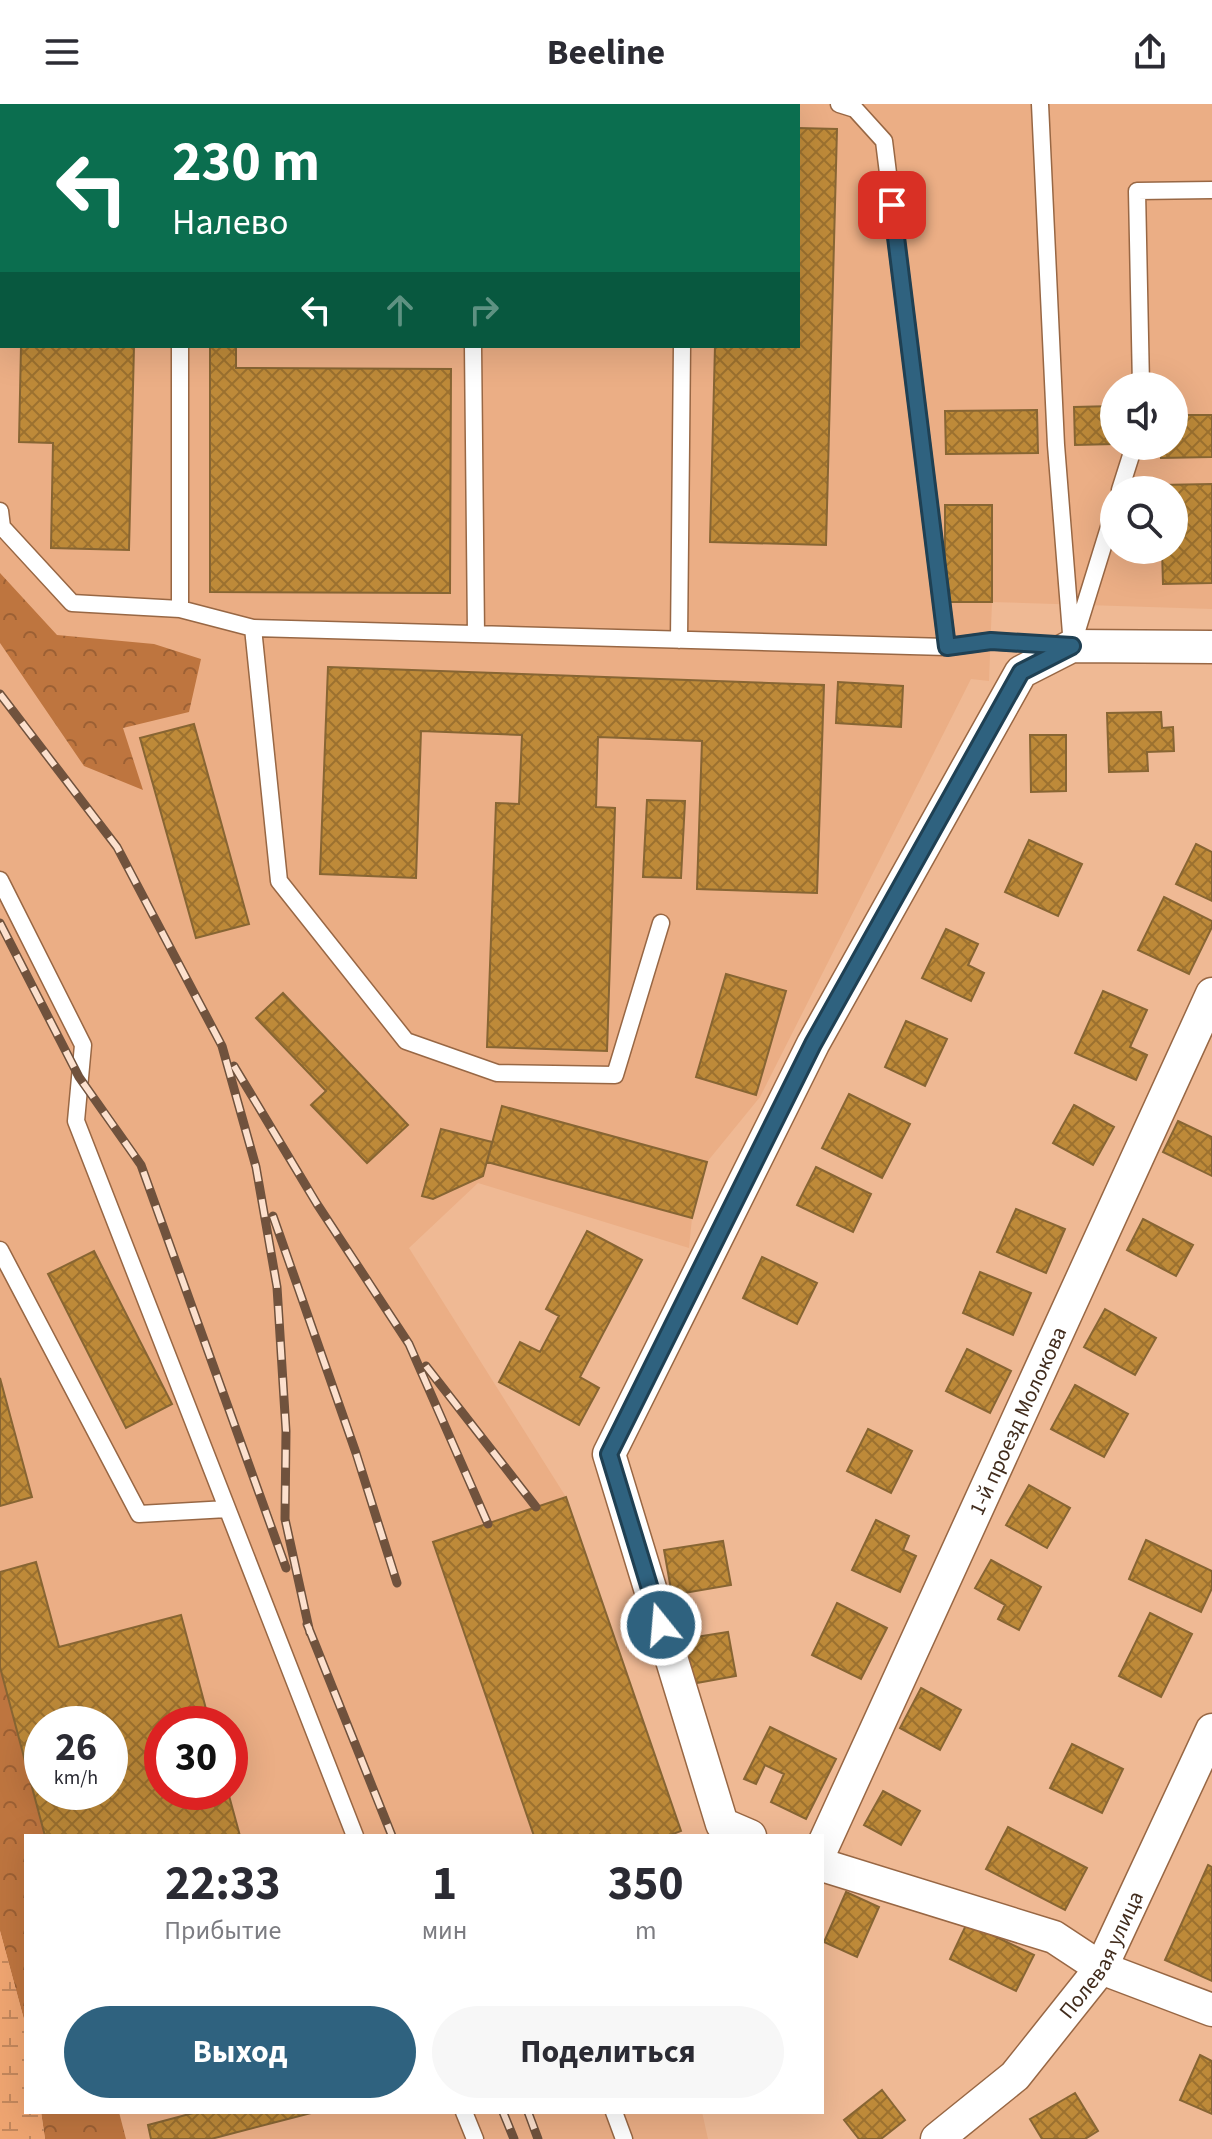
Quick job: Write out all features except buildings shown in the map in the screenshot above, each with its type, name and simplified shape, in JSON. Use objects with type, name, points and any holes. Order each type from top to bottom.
[{"type":"street","points":[[736,1830],[609,1454],[813,1044],[1021,672],[1072,646],[1212,647]]},
{"type":"street","name":"1-й проезд Молокова","points":[[824,1844],[1212,994]]},
{"type":"street","name":"Полевая улица","points":[[937,2139],[1015,2076],[1101,1968],[1212,1730]]},
{"type":"street","points":[[824,1866],[1054,1937],[1101,1968],[1212,2010]]},
{"type":"lane","points":[[839,104],[855,109],[884,141],[947,647]]},
{"type":"lane","points":[[1040,104],[1056,445],[1072,646]]},
{"type":"lane","points":[[1141,372],[1137,191],[1212,190]]},
{"type":"lane","points":[[180,348],[180,609]]},
{"type":"lane","points":[[473,348],[476,634]]},
{"type":"lane","points":[[679,640],[682,348]]},
{"type":"lane","points":[[0,511],[2,527],[72,603],[180,609],[253,628],[947,647],[991,641],[1072,646]]},
{"type":"lane","points":[[1072,646],[1100,556]]},
{"type":"lane","points":[[253,628],[279,881],[406,1041],[497,1073],[615,1075],[661,923]]},
{"type":"lane","points":[[0,880],[83,1045],[76,1121],[354,1834]]},
{"type":"lane","points":[[0,1250],[139,1514],[227,1509]]},
{"type":"lane","points":[[465,2114],[475,2139]]},
{"type":"lane","points":[[615,2114],[624,2139]]},
{"type":"shaded area","points":[[800,104],[1212,104],[1212,609],[992,602],[989,681],[971,679],[760,1097],[707,1162],[692,1218],[689,1248],[478,1183],[409,1248],[566,1497],[681,1831],[673,1834],[44,1834],[38,1810],[128,1810],[128,1706],[24,1706],[24,1757],[0,1667],[0,348],[800,348]]},
{"type":"shaded area","points":[[120,2114],[702,2114],[708,2139],[126,2139]]},
{"type":"green space","points":[[0,573],[57,635],[154,644],[201,659],[189,712],[123,728],[143,790],[84,766],[0,643]]},
{"type":"green space","points":[[0,1667],[24,1757],[24,1810],[38,1810],[44,1834],[24,1834],[24,2020],[0,1931]]},
{"type":"green space","points":[[0,1931],[24,2020],[24,2114],[41,2114],[45,2139],[0,2139]]},
{"type":"green space","points":[[41,2114],[120,2114],[126,2139],[45,2139]]},
{"type":"railway","points":[[0,694],[117,847],[222,1046],[256,1167],[277,1287],[286,1431],[285,1519],[310,1633]]},
{"type":"railway","points":[[0,923],[79,1077],[141,1165],[286,1568]]},
{"type":"railway","points":[[234,1066],[317,1204],[409,1344],[488,1524]]},
{"type":"railway","points":[[273,1216],[356,1453],[397,1583]]},
{"type":"railway","points":[[426,1366],[536,1507]]},
{"type":"railway","points":[[307,1624],[391,1834]]},
{"type":"railway","points":[[504,2114],[514,2139]]},
{"type":"railway","points":[[529,2114],[538,2139]]},
{"type":"route","points":[[661,1625],[609,1454],[813,1044],[1021,672],[1072,646],[991,641],[947,647],[892,205]]}]
